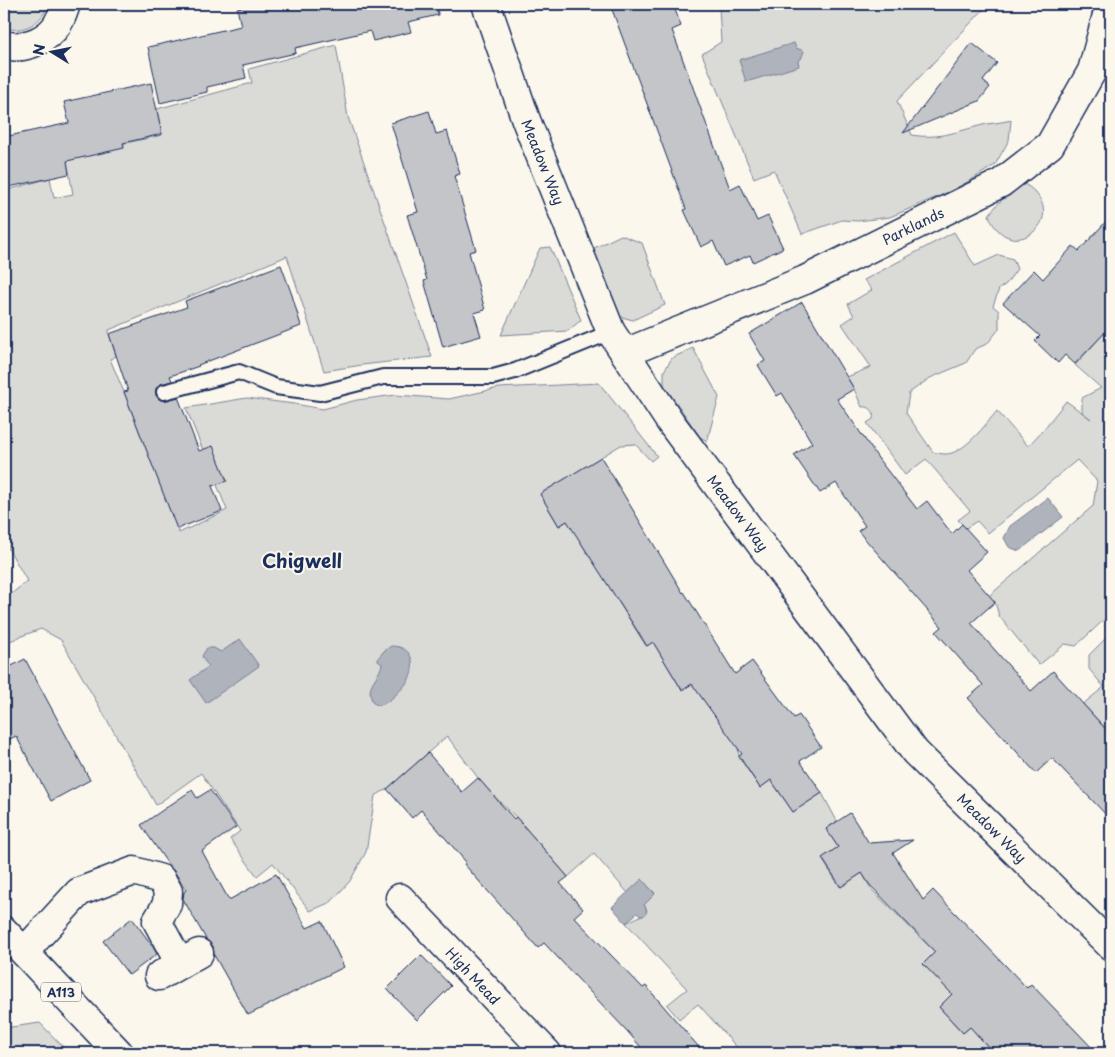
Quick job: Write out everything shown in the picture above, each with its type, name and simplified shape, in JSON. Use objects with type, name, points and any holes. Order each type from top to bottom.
[{"type":"street","points":[[5,48],[26,45],[42,40],[54,29],[63,15],[66,4]]},
{"type":"street","name":"Meadow Way","points":[[486,4],[526,120],[618,343],[671,423],[915,752],[1111,946]]},
{"type":"street","name":"Parklands","points":[[618,343],[805,280],[1000,183],[1050,145],[1092,71],[1110,4]]},
{"type":"street","points":[[24,952],[79,892],[134,870],[161,879],[168,891],[167,904],[157,921],[179,964]]},
{"type":"street","name":"High Mead","points":[[400,898],[547,1053]]},
{"type":"street","name":"A113","points":[[4,931],[119,1053]]},
{"type":"lane","points":[[164,392],[239,372],[276,387],[320,393],[383,377],[493,376],[618,343]]},
{"type":"shaded area","points":[[4,4],[48,4],[36,22],[25,28],[11,29],[4,28]]},
{"type":"shaded area","points":[[717,4],[973,4],[984,9],[897,101],[912,135],[932,136],[950,134],[1011,120],[1009,140],[995,165],[951,191],[890,217],[858,221],[842,220],[802,234],[774,170],[754,178],[702,54],[721,42],[719,7]]},
{"type":"shaded area","points":[[794,43],[796,48],[804,51],[801,59],[798,60],[799,66],[746,82],[739,60]]},
{"type":"shaded area","points":[[336,45],[348,117],[432,357],[324,371],[287,256],[109,330],[116,356],[110,359],[179,533],[227,510],[186,408],[247,398],[323,409],[357,400],[396,395],[449,399],[499,388],[599,383],[657,456],[651,461],[635,444],[621,445],[540,494],[559,526],[587,509],[599,529],[580,541],[590,558],[617,543],[605,580],[646,646],[653,642],[682,690],[692,684],[738,747],[739,757],[760,788],[771,780],[793,812],[822,793],[837,821],[826,829],[838,847],[822,859],[840,887],[862,873],[872,890],[935,952],[923,964],[952,994],[939,1007],[963,1033],[971,1026],[994,1053],[742,1053],[698,1004],[679,1019],[667,1005],[687,989],[626,923],[643,916],[647,911],[644,905],[655,893],[642,880],[628,893],[594,854],[568,877],[516,817],[478,778],[447,736],[387,789],[375,796],[366,852],[350,881],[331,902],[310,911],[273,863],[257,876],[230,839],[240,831],[201,773],[156,805],[61,640],[41,629],[4,644],[4,600],[27,581],[4,541],[4,191],[50,178],[54,198],[73,194],[66,156],[162,135],[157,109],[252,83],[249,69]]},
{"type":"shaded area","points":[[1022,183],[1035,192],[1043,206],[1044,213],[1038,227],[1032,233],[1025,237],[1012,238],[996,228],[989,215],[1004,198]]},
{"type":"shaded area","points":[[954,232],[975,266],[999,255],[1013,259],[1017,269],[1006,284],[999,289],[993,306],[999,311],[999,329],[987,344],[975,349],[966,363],[930,378],[909,393],[906,413],[933,452],[945,454],[959,450],[974,438],[997,411],[1028,446],[1066,401],[1091,419],[1082,412],[1082,398],[1101,388],[1075,365],[1111,326],[1111,619],[1108,616],[1076,646],[1065,644],[1039,665],[999,616],[995,602],[989,596],[1093,506],[1097,481],[1077,460],[988,533],[977,521],[966,528],[958,520],[970,511],[926,459],[905,475],[867,423],[873,419],[873,411],[867,407],[862,407],[847,377],[871,367],[842,324],[854,316],[848,304],[872,290],[864,280]]},
{"type":"shaded area","points":[[621,235],[642,243],[665,305],[633,320],[618,316],[592,249]]},
{"type":"shaded area","points":[[550,247],[581,320],[568,331],[501,335],[540,248]]},
{"type":"shaded area","points":[[693,348],[719,397],[707,441],[700,437],[664,385],[664,371],[672,358]]},
{"type":"shaded area","points":[[1048,498],[1063,517],[1019,551],[1009,547],[1004,538],[1010,526]]},
{"type":"shaded area","points":[[1111,633],[1111,760],[1103,767],[1086,752],[1108,731],[1083,704],[1104,687],[1089,669],[1089,655]]},
{"type":"shaded area","points":[[240,639],[259,666],[206,703],[190,680],[209,666],[202,656],[207,648],[214,648],[221,652]]},
{"type":"shaded area","points":[[391,646],[408,652],[412,661],[411,673],[407,682],[396,694],[387,702],[377,705],[373,703],[370,691],[371,686],[382,664],[378,661],[378,658]]},
{"type":"shaded area","points":[[642,879],[655,894],[644,905],[646,908],[645,915],[640,916],[637,913],[626,923],[612,907]]},
{"type":"shaded area","points":[[40,1023],[69,1053],[4,1053],[4,1028]]},
{"type":"building","points":[[255,4],[437,4],[438,15],[408,22],[411,32],[373,41],[370,31],[295,48],[296,53],[243,65],[246,78],[207,87],[207,92],[160,103],[148,47],[241,26],[237,8]]},
{"type":"building","points":[[610,4],[673,4],[681,26],[672,30],[730,189],[740,184],[757,221],[768,216],[783,248],[753,262],[750,255],[724,266],[713,241],[701,247],[684,210],[686,209]]},
{"type":"building","points":[[972,43],[997,63],[983,81],[990,87],[979,101],[903,133]]},
{"type":"building","points":[[151,83],[162,134],[123,143],[124,148],[67,161],[69,174],[4,188],[4,137],[69,123],[64,102]]},
{"type":"building","points":[[429,111],[436,134],[447,131],[460,174],[454,176],[476,250],[469,252],[485,310],[474,313],[481,336],[443,347],[424,281],[427,280],[407,215],[418,212],[391,123]]},
{"type":"building","points":[[1111,216],[1111,326],[1075,364],[1065,355],[1058,363],[1035,341],[1040,336],[1003,303],[1034,270],[1043,279],[1073,246],[1079,251]]},
{"type":"building","points":[[281,265],[301,326],[170,376],[172,381],[161,384],[156,389],[156,395],[161,400],[178,397],[199,451],[213,446],[227,481],[212,486],[222,511],[177,529],[124,392],[128,391],[109,334],[187,307],[185,301]]},
{"type":"building","points":[[802,302],[854,389],[837,399],[880,461],[917,509],[927,501],[952,534],[962,524],[987,552],[967,570],[995,602],[971,623],[1031,691],[1053,671],[1111,735],[1111,820],[1052,758],[1036,773],[968,698],[983,685],[936,632],[942,627],[858,531],[865,526],[836,483],[820,493],[794,455],[812,443],[782,393],[777,396],[758,365],[765,361],[749,334]]},
{"type":"building","points":[[601,457],[683,593],[735,674],[752,661],[794,718],[799,715],[821,747],[800,761],[822,793],[793,812],[771,780],[760,788],[739,756],[742,754],[692,684],[682,690],[653,642],[647,646],[567,521],[559,526],[540,494]]},
{"type":"building","points":[[25,659],[90,780],[51,801],[16,736],[4,742],[4,670]]},
{"type":"building","points":[[428,753],[462,792],[478,778],[514,819],[516,817],[568,877],[560,883],[583,909],[574,917],[643,988],[646,986],[704,1053],[646,1053],[544,943],[538,948],[464,864],[466,862],[421,810],[412,818],[387,789]]},
{"type":"building","points":[[192,790],[197,798],[210,790],[236,827],[202,851],[229,900],[276,874],[307,928],[322,921],[344,967],[248,1015],[214,955],[213,946],[206,939],[183,899],[186,890],[141,825]]},
{"type":"building","points":[[850,813],[869,843],[913,840],[893,853],[923,900],[933,890],[1027,988],[1031,984],[1097,1053],[994,1053],[970,1027],[963,1033],[939,1007],[952,994],[923,964],[935,952],[869,884],[862,873],[841,887],[822,858],[838,847],[826,829]]},
{"type":"building","points":[[132,918],[157,954],[129,975],[103,941]]},
{"type":"building","points":[[421,955],[451,986],[417,1020],[387,989]]},
{"type":"district","name":"Chigwell","points":[[302,560]]}]
